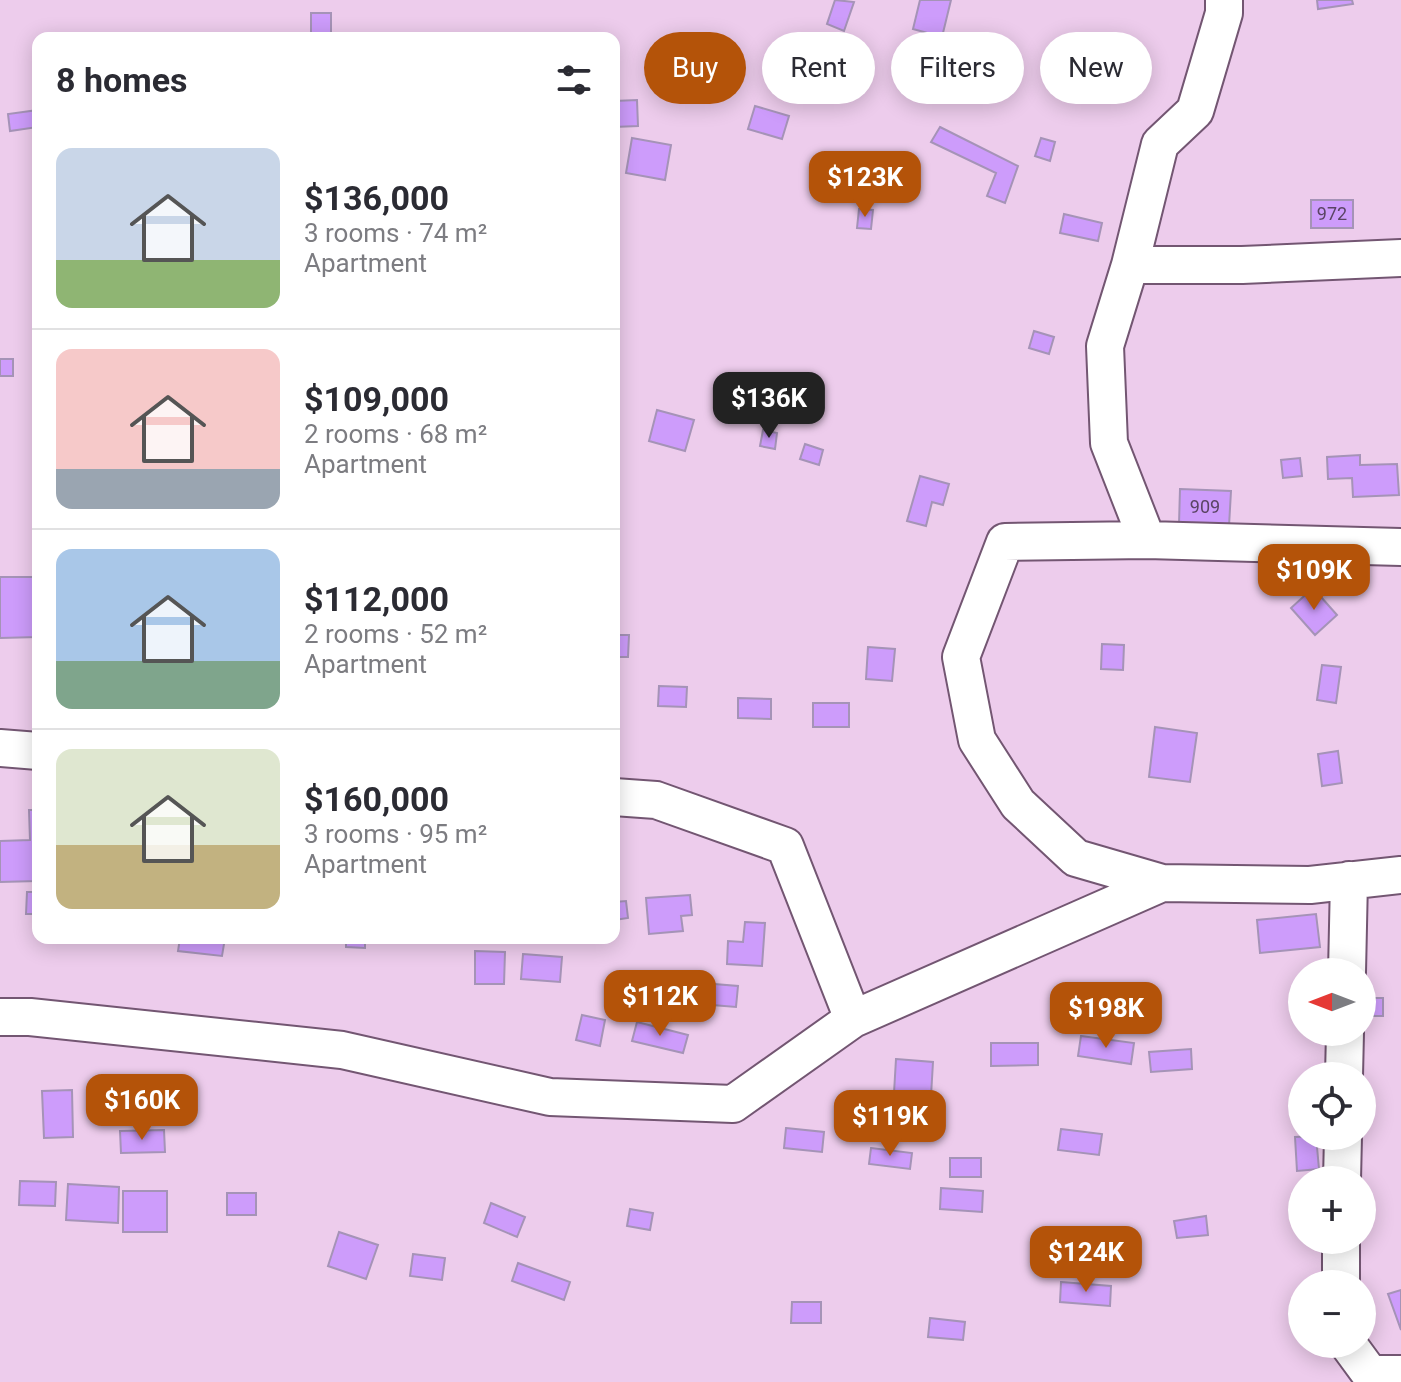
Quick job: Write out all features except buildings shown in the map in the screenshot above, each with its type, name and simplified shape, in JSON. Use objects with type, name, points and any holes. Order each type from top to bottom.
[{"type":"street","points":[[1147,540],[1109,443],[1105,346],[1130,265],[1160,144],[1195,111],[1224,13],[1224,0]]},
{"type":"street","points":[[1130,265],[1242,265],[1401,258]]},
{"type":"street","points":[[1401,547],[1147,540],[1005,542],[961,657],[977,740],[1018,804],[1076,858],[1162,883],[1310,885],[1401,875]]},
{"type":"street","points":[[0,748],[32,751]]},
{"type":"street","points":[[620,797],[656,800],[785,846],[853,1019]]},
{"type":"street","points":[[1347,958],[1349,880]]},
{"type":"street","points":[[0,1017],[30,1017],[342,1050],[550,1097],[733,1104],[853,1019],[1162,883]]},
{"type":"street","points":[[1358,1358],[1370,1374],[1401,1374]]}]
